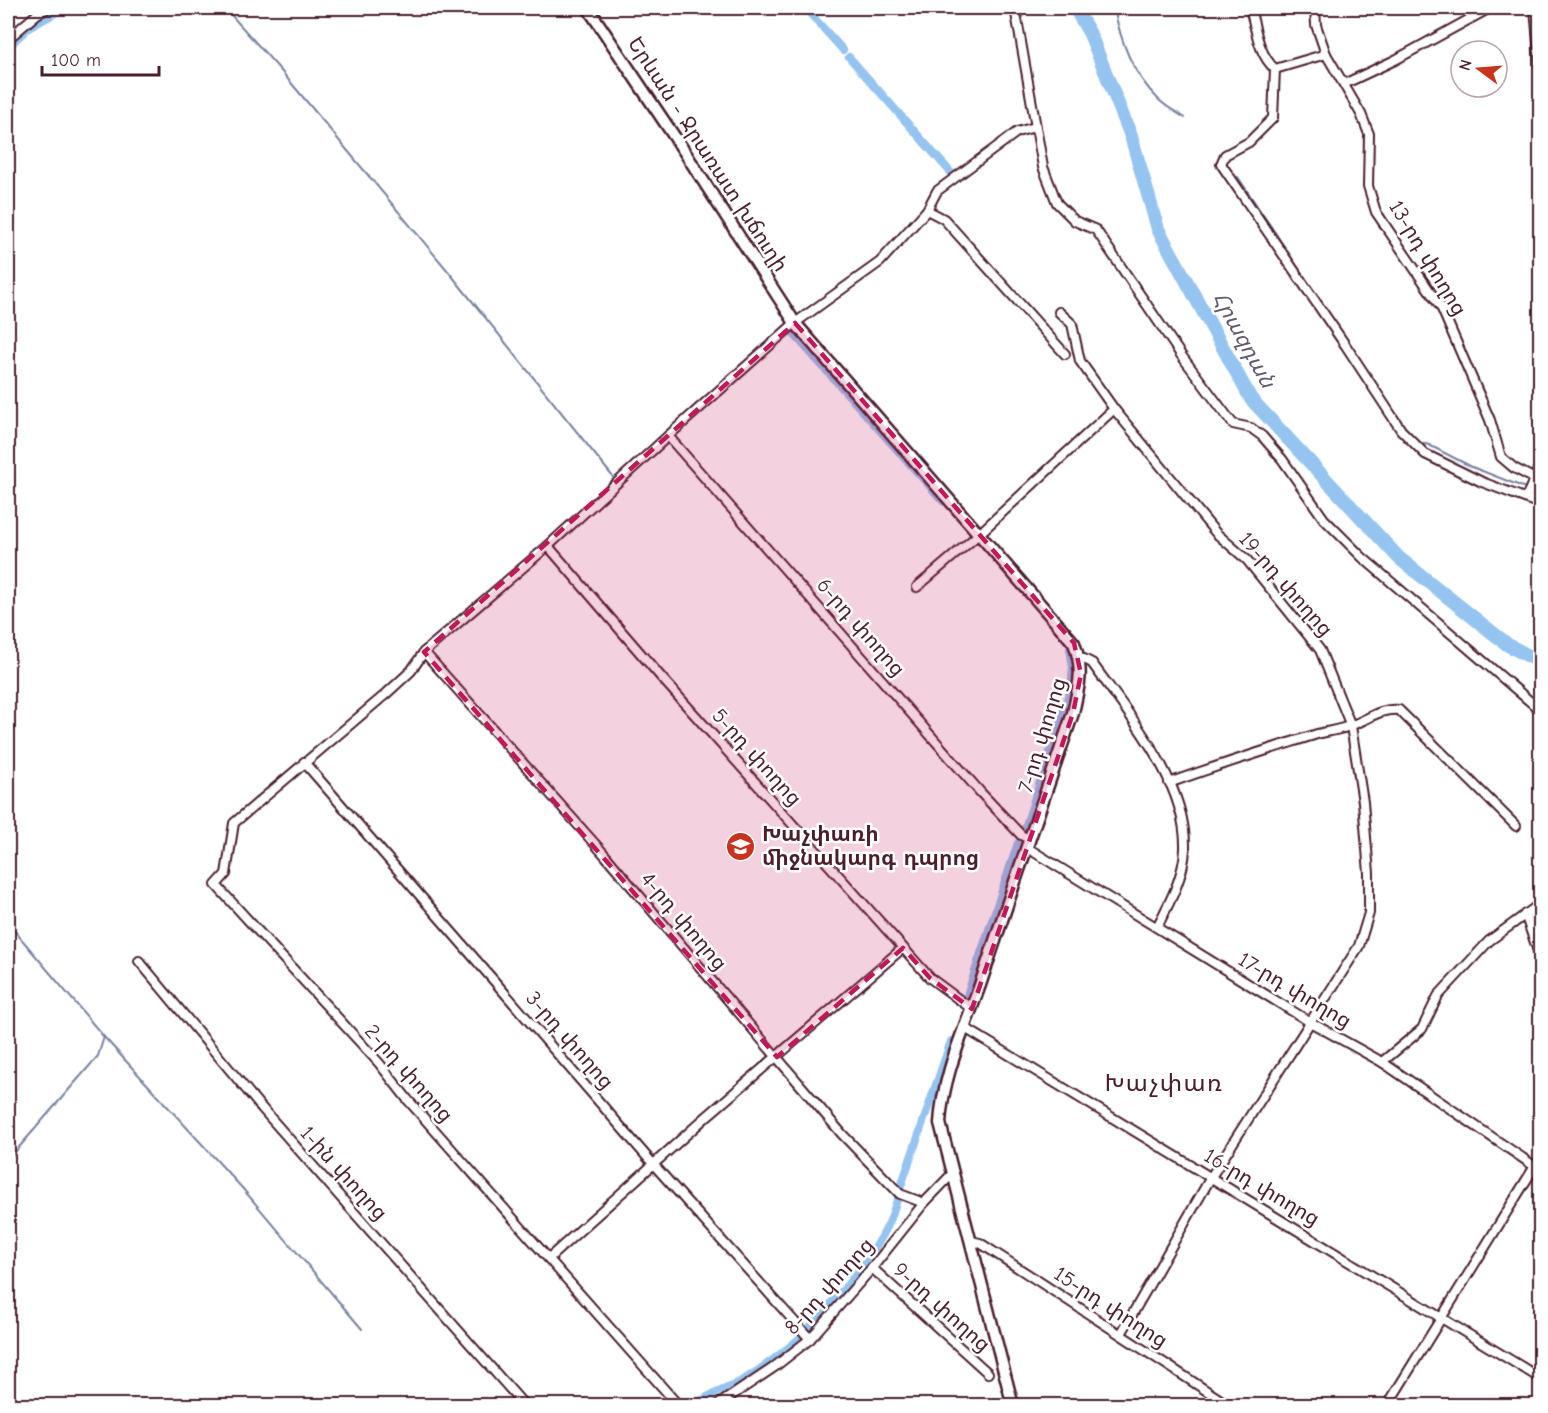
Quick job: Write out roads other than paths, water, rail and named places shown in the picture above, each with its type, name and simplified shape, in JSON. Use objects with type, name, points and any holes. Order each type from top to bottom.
[{"type":"main road","name":"Երևան - Ջրառատ խճուղի","points":[[588,8],[795,323]]},
{"type":"main road","name":"7-րդ փողոց","points":[[795,323],[1074,643],[1078,656],[1081,674],[1073,713],[949,1071],[940,1112],[940,1123],[953,1173]]},
{"type":"main road","points":[[953,1173],[1013,1406]]},
{"type":"street","points":[[8,39],[37,14],[48,8]]},
{"type":"street","points":[[1015,8],[1043,167],[1057,203],[1075,221],[1096,230],[1181,355],[1233,424],[1251,428],[1262,436],[1324,519],[1362,558],[1540,710]]},
{"type":"street","points":[[1250,8],[1266,61],[1275,69]]},
{"type":"street","name":"13-րդ փողոց","points":[[1316,8],[1316,24],[1326,54],[1361,114],[1369,134],[1368,186],[1376,212],[1442,309],[1490,420],[1501,457],[1514,468],[1533,478]]},
{"type":"street","points":[[1344,84],[1395,60],[1490,8]]},
{"type":"street","points":[[1535,8],[1540,68]]},
{"type":"street","points":[[1275,69],[1326,54]]},
{"type":"street","points":[[1275,69],[1273,118],[1249,142],[1225,155],[1221,164],[1401,430],[1425,454],[1482,482],[1540,504]]},
{"type":"street","points":[[304,762],[386,694],[411,670],[424,652],[548,546],[795,323],[880,262],[927,210],[937,191],[1017,132],[1035,127]]},
{"type":"street","points":[[927,210],[944,219],[1065,354]]},
{"type":"street","name":"19-րդ փողոց","points":[[1059,312],[1072,324],[1080,361],[1114,409],[1216,533],[1247,560],[1320,650],[1351,726],[1363,802],[1369,873],[1369,913],[1359,945],[1211,1177],[1121,1334]]},
{"type":"street","points":[[917,587],[979,534],[1114,409]]},
{"type":"street","name":"6-րդ փողոց","points":[[668,436],[981,793],[1028,843]]},
{"type":"street","points":[[1526,498],[1540,465]]},
{"type":"street","name":"5-րդ փողոց","points":[[548,546],[691,711],[930,978],[972,1010]]},
{"type":"street","name":"4-րդ փողոց","points":[[424,652],[604,854],[842,1134],[900,1194],[924,1203]]},
{"type":"street","points":[[1078,656],[1092,663],[1151,745],[1179,806],[1185,849],[1182,866],[1170,901],[1157,927]]},
{"type":"street","points":[[1169,783],[1332,729],[1351,726],[1378,712],[1391,709],[1399,710],[1516,826]]},
{"type":"street","name":"3-րդ փողոց","points":[[304,762],[654,1165],[810,1339]]},
{"type":"street","name":"2-րդ փողոց","points":[[304,762],[234,823],[226,874],[216,885],[379,1063],[408,1100],[679,1406]]},
{"type":"street","name":"17-րդ փողոց","points":[[1028,843],[1157,927],[1311,1022],[1382,1062],[1538,1168]]},
{"type":"street","points":[[1382,1062],[1422,1029],[1438,996],[1489,941],[1540,904]]},
{"type":"street","points":[[1525,914],[1540,957]]},
{"type":"street","points":[[549,1258],[706,1117],[903,948]]},
{"type":"street","name":"1-ին փողոց","points":[[139,961],[260,1106],[525,1406]]},
{"type":"street","name":"16-րդ փողոց","points":[[965,1028],[1540,1378]]},
{"type":"street","points":[[1387,1406],[1538,1168]]},
{"type":"street","name":"8-րդ փողոց","points":[[716,1406],[773,1368],[810,1339],[872,1268],[924,1203],[953,1173]]},
{"type":"street","name":"15-րդ փողոց","points":[[970,1241],[980,1243],[1230,1406]]},
{"type":"street","name":"9-րդ փողոց","points":[[872,1268],[988,1373]]},
{"type":"waterway","points":[[8,47],[27,29],[64,8]]},
{"type":"waterway","points":[[225,8],[282,72],[448,271],[613,477]]},
{"type":"waterway","points":[[595,8],[648,88]]},
{"type":"waterway","points":[[805,8],[843,50]]},
{"type":"waterway","name":"Հրազդան","points":[[1075,8],[1090,34],[1131,136],[1158,229],[1251,399],[1399,558],[1508,645],[1540,662]]},
{"type":"waterway","points":[[1114,8],[1124,45],[1141,79],[1161,102],[1185,118]]},
{"type":"waterway","points":[[849,57],[953,175]]},
{"type":"waterway","points":[[1238,177],[1343,335]]},
{"type":"waterway","points":[[735,220],[796,313]]},
{"type":"waterway","points":[[793,333],[943,501]]},
{"type":"waterway","points":[[1369,374],[1410,434]]},
{"type":"waterway","points":[[1415,441],[1528,489]]},
{"type":"waterway","points":[[1535,491],[1540,493]]},
{"type":"waterway","points":[[1025,828],[1071,688],[1073,667],[1070,649]]},
{"type":"waterway","points":[[967,995],[1018,843]]},
{"type":"waterway","points":[[8,923],[104,1037],[243,1189],[362,1329]]},
{"type":"waterway","points":[[8,1160],[98,1056],[104,1037]]},
{"type":"waterway","points":[[900,1189],[951,1041]]},
{"type":"waterway","points":[[807,1330],[872,1253],[888,1225],[898,1198]]},
{"type":"waterway","points":[[693,1406],[749,1376],[800,1338]]},
{"type":"place","name":"Խաչփառի միջնակարգ դպրոց","points":[[741,846]]},
{"type":"district","name":"Խաչփառ","points":[[1164,1083]]}]
